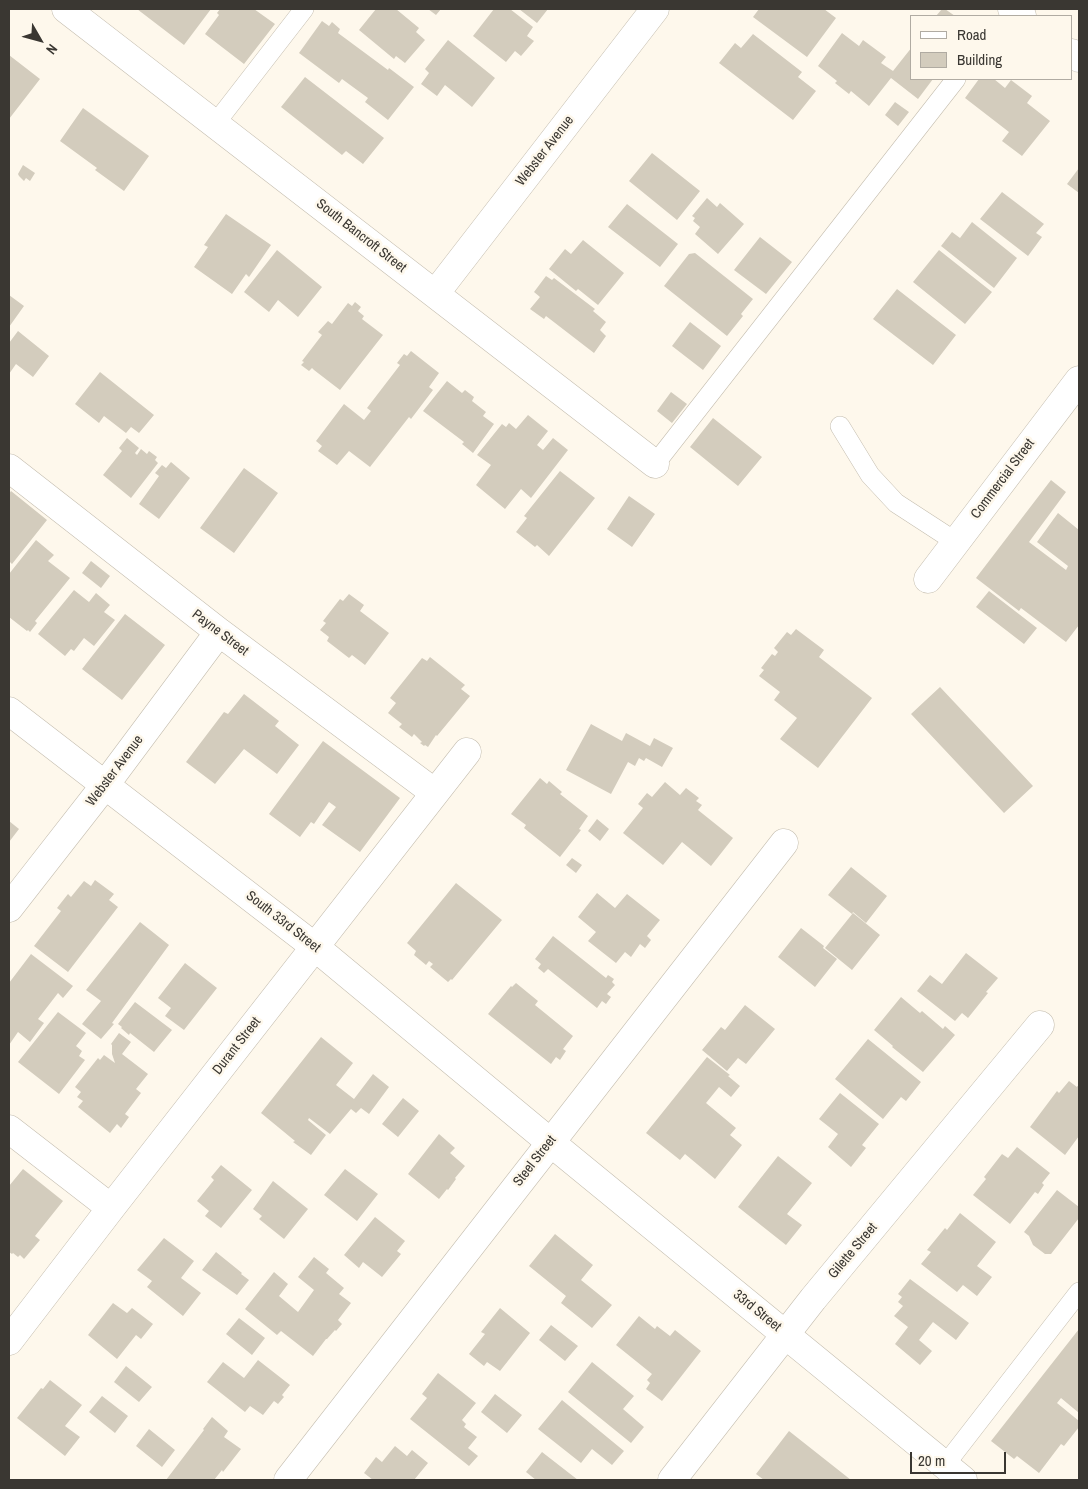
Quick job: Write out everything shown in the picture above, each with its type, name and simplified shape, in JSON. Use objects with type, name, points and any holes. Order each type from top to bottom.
[{"type":"street","name":"South Bancroft Street","points":[[66,9],[655,464]]},
{"type":"street","name":"Webster Avenue","points":[[435,294],[655,9]]},
{"type":"street","name":"Commercial Street","points":[[928,579],[1079,380]]},
{"type":"street","name":"Payne Street","points":[[9,468],[218,632],[435,792]]},
{"type":"street","name":"Webster Avenue","points":[[9,908],[105,785],[218,632]]},
{"type":"street","name":"South 33rd Street","points":[[9,711],[315,947],[550,1142]]},
{"type":"street","name":"Durant Street","points":[[9,1341],[110,1208],[467,752]]},
{"type":"street","name":"Steel Street","points":[[288,1480],[784,843]]},
{"type":"street","name":"Gilette Street","points":[[672,1480],[786,1334],[1040,1025]]},
{"type":"street","points":[[9,1129],[110,1208]]},
{"type":"street","name":"33rd Street","points":[[550,1142],[954,1472]]},
{"type":"lane","points":[[215,124],[304,9]]},
{"type":"lane","points":[[655,464],[955,80]]},
{"type":"lane","points":[[840,426],[870,475],[896,504],[956,542]]},
{"type":"lane","points":[[954,1472],[1079,1292]]},
{"type":"building","points":[[137,9],[211,9],[184,45]]},
{"type":"building","points":[[220,9],[254,9],[275,24],[244,64],[205,34],[219,15],[217,13]]},
{"type":"building","points":[[376,9],[396,9],[419,28],[416,32],[425,40],[405,63],[396,56],[394,59],[359,30]]},
{"type":"building","points":[[428,9],[441,9],[436,15]]},
{"type":"building","points":[[494,9],[510,9],[533,27],[527,36],[534,41],[521,56],[515,51],[506,62],[473,36]]},
{"type":"building","points":[[519,9],[548,9],[537,23]]},
{"type":"building","points":[[759,9],[824,9],[836,18],[807,57],[753,17]]},
{"type":"building","points":[[942,9],[945,9],[954,15],[937,15]]},
{"type":"building","points":[[322,21],[329,26],[332,22],[340,29],[338,33],[414,87],[388,120],[365,102],[368,98],[342,79],[339,83],[299,53]]},
{"type":"building","points":[[842,33],[859,46],[863,40],[886,57],[881,63],[893,71],[910,50],[910,80],[932,80],[918,99],[891,78],[869,106],[851,91],[849,94],[835,83],[837,81],[818,66]]},
{"type":"building","points":[[753,34],[802,72],[798,77],[816,91],[793,120],[719,63],[735,43],[741,48]]},
{"type":"building","points":[[448,40],[495,78],[472,107],[445,85],[437,96],[421,84],[429,73],[425,69]]},
{"type":"building","points":[[9,55],[40,79],[9,119]]},
{"type":"building","points":[[305,77],[384,138],[363,164],[346,151],[342,155],[281,107]]},
{"type":"building","points":[[978,80],[995,80],[1005,88],[1011,80],[1032,96],[1027,103],[1050,121],[1022,156],[1002,141],[1009,132],[965,98]]},
{"type":"building","points":[[895,102],[909,112],[898,126],[885,115]]},
{"type":"building","points":[[83,108],[149,156],[124,191],[95,170],[97,168],[60,141]]},
{"type":"building","points":[[652,153],[700,191],[677,220],[629,181]]},
{"type":"building","points":[[23,165],[35,173],[30,181],[26,178],[24,181],[18,174]]},
{"type":"building","points":[[1079,168],[1079,193],[1067,184]]},
{"type":"building","points":[[1002,192],[1044,224],[1036,233],[1042,237],[1028,256],[980,219]]},
{"type":"building","points":[[707,198],[717,207],[720,203],[744,224],[718,254],[695,234],[700,227],[693,221],[695,218],[692,216]]},
{"type":"building","points":[[627,204],[678,244],[660,267],[608,227]]},
{"type":"building","points":[[226,214],[271,245],[249,277],[246,274],[232,294],[194,267],[208,247],[204,245]]},
{"type":"building","points":[[972,222],[1017,258],[994,288],[941,246],[952,232],[960,238]]},
{"type":"building","points":[[760,237],[792,262],[766,294],[734,270]]},
{"type":"building","points":[[583,240],[624,273],[598,305],[578,289],[576,291],[549,269],[565,249],[571,254]]},
{"type":"building","points":[[277,250],[322,287],[298,317],[278,300],[269,312],[244,292]]},
{"type":"building","points":[[939,250],[992,292],[965,324],[913,282]]},
{"type":"building","points":[[695,253],[753,299],[741,314],[743,316],[727,336],[664,286],[689,254]]},
{"type":"building","points":[[546,276],[552,280],[554,278],[595,309],[593,311],[606,322],[600,330],[606,336],[594,353],[546,316],[544,319],[530,309],[540,297],[534,292]]},
{"type":"building","points":[[897,289],[956,335],[933,365],[873,319]]},
{"type":"building","points":[[9,295],[24,306],[9,327]]},
{"type":"building","points":[[355,302],[361,307],[358,311],[364,316],[362,319],[383,335],[340,390],[312,368],[309,371],[301,365],[322,335],[318,332],[328,321],[332,324],[348,303],[352,306]]},
{"type":"building","points":[[690,322],[721,346],[703,370],[672,346]]},
{"type":"building","points":[[18,331],[49,356],[33,377],[16,364],[9,374],[9,343]]},
{"type":"building","points":[[411,351],[439,373],[429,387],[433,390],[370,467],[349,451],[337,465],[318,451],[322,446],[316,441],[344,404],[364,420],[371,411],[367,408],[400,365],[397,363],[404,354],[407,356]]},
{"type":"building","points":[[100,372],[154,415],[139,433],[131,427],[126,433],[104,416],[99,423],[75,404]]},
{"type":"building","points":[[447,381],[462,393],[465,390],[474,397],[472,401],[486,412],[483,416],[494,424],[473,453],[462,444],[464,442],[423,411]]},
{"type":"building","points":[[671,392],[687,404],[672,423],[657,411]]},
{"type":"building","points":[[528,415],[548,431],[537,445],[543,450],[553,438],[568,450],[531,498],[521,489],[505,509],[476,485],[491,465],[477,455],[502,424],[506,427],[509,423],[516,429]]},
{"type":"building","points":[[713,418],[762,457],[738,486],[690,447]]},
{"type":"building","points":[[127,438],[139,448],[135,453],[137,455],[141,449],[147,454],[149,451],[157,457],[155,460],[158,463],[131,498],[103,475],[122,451],[119,448]]},
{"type":"building","points":[[171,462],[190,478],[159,519],[139,504],[159,476],[155,473],[162,465],[166,468]]},
{"type":"building","points":[[244,468],[278,493],[234,553],[200,528]]},
{"type":"building","points":[[560,471],[595,498],[549,556],[537,545],[535,547],[516,532],[527,518],[524,516]]},
{"type":"building","points":[[1051,480],[1066,492],[1029,542],[1066,570],[1068,566],[1037,542],[1058,513],[1079,530],[1079,625],[1066,642],[1021,608],[1019,611],[976,578]]},
{"type":"building","points":[[11,491],[47,520],[12,564],[9,561],[9,494]]},
{"type":"building","points":[[629,496],[655,514],[632,547],[607,529]]},
{"type":"building","points":[[36,540],[54,555],[48,561],[70,578],[35,621],[37,623],[30,632],[9,617],[9,574]]},
{"type":"building","points":[[91,561],[110,576],[101,588],[82,573]]},
{"type":"building","points":[[74,590],[89,602],[96,593],[110,605],[104,612],[115,620],[94,646],[84,638],[74,651],[71,649],[65,656],[38,634]]},
{"type":"building","points":[[989,591],[1037,628],[1024,644],[976,607]]},
{"type":"building","points":[[349,594],[364,605],[360,611],[389,633],[365,665],[352,655],[349,658],[327,641],[329,637],[320,630],[326,623],[323,621],[340,599],[343,601]]},
{"type":"building","points":[[125,614],[165,645],[122,700],[82,669]]},
{"type":"building","points":[[796,629],[824,650],[819,657],[872,698],[818,768],[780,739],[797,718],[774,700],[780,692],[759,676],[764,670],[761,668],[772,654],[775,656],[778,652],[774,648],[787,632],[791,635]]},
{"type":"building","points":[[430,657],[465,685],[461,689],[470,696],[428,747],[420,743],[422,742],[414,734],[412,737],[399,727],[402,724],[388,713],[396,703],[390,698],[422,658],[427,661]]},
{"type":"building","points":[[940,687],[1033,786],[1004,813],[911,714]]},
{"type":"building","points":[[244,694],[279,721],[275,726],[299,745],[277,774],[244,749],[215,784],[186,762],[224,712],[228,714]]},
{"type":"building","points":[[591,724],[622,741],[626,733],[650,746],[654,738],[673,748],[662,767],[646,758],[644,761],[639,758],[635,766],[628,762],[611,794],[566,770]]},
{"type":"building","points":[[323,741],[400,798],[360,852],[322,825],[336,807],[329,802],[314,824],[311,822],[300,837],[269,814]]},
{"type":"building","points":[[540,778],[547,784],[549,781],[562,792],[560,794],[588,816],[579,829],[581,830],[560,857],[524,828],[526,825],[511,814]]},
{"type":"building","points":[[665,782],[680,795],[686,788],[699,798],[696,801],[702,805],[698,810],[733,838],[711,866],[682,842],[663,865],[623,833],[643,808],[638,804],[647,793],[652,797]]},
{"type":"building","points":[[597,819],[609,829],[600,841],[588,831]]},
{"type":"building","points":[[9,821],[19,829],[9,842]]},
{"type":"building","points":[[572,858],[582,865],[576,873],[566,865]]},
{"type":"building","points":[[851,867],[887,896],[866,923],[828,895]]},
{"type":"building","points":[[95,880],[114,894],[109,900],[118,907],[68,972],[34,946],[61,911],[57,908],[68,894],[71,897],[84,881],[91,886]]},
{"type":"building","points":[[456,883],[502,920],[452,980],[448,982],[430,967],[433,964],[429,961],[426,965],[414,955],[416,951],[407,943]]},
{"type":"building","points":[[597,893],[615,908],[627,894],[660,920],[647,936],[651,940],[645,948],[640,944],[631,957],[625,952],[616,963],[588,941],[596,932],[578,917]]},
{"type":"building","points":[[853,913],[880,935],[852,970],[825,948]]},
{"type":"building","points":[[140,922],[169,945],[112,1023],[114,1024],[101,1039],[82,1024],[101,1001],[86,990]]},
{"type":"building","points":[[801,928],[837,959],[815,987],[778,957]]},
{"type":"building","points":[[553,936],[606,978],[608,975],[614,979],[612,982],[615,985],[607,994],[611,997],[606,1004],[602,1001],[597,1008],[548,969],[544,973],[538,968],[541,964],[535,959]]},
{"type":"building","points":[[966,953],[998,978],[968,1018],[962,1013],[955,1021],[917,991],[930,975],[942,984]]},
{"type":"building","points":[[31,954],[73,986],[63,998],[58,993],[38,1019],[44,1023],[30,1042],[18,1032],[9,1045],[9,983]]},
{"type":"building","points":[[185,963],[217,988],[184,1030],[165,1016],[171,1008],[158,998]]},
{"type":"building","points":[[516,983],[538,1001],[535,1005],[573,1036],[563,1049],[566,1051],[560,1060],[556,1057],[551,1064],[488,1014],[511,986]]},
{"type":"building","points":[[901,997],[920,1013],[922,1011],[943,1029],[945,1026],[955,1035],[923,1072],[874,1030]]},
{"type":"building","points":[[135,1002],[172,1030],[154,1052],[130,1033],[129,1035],[118,1024]]},
{"type":"building","points":[[745,1005],[775,1029],[746,1064],[738,1058],[727,1071],[702,1050],[721,1027],[725,1030]]},
{"type":"building","points":[[58,1012],[86,1033],[76,1046],[82,1051],[79,1056],[85,1060],[59,1094],[18,1062]]},
{"type":"building","points":[[119,1033],[131,1042],[122,1054],[148,1074],[136,1089],[141,1093],[125,1114],[129,1117],[121,1128],[117,1124],[110,1133],[78,1107],[83,1101],[77,1097],[81,1092],[75,1087],[98,1058],[100,1060],[104,1055],[115,1063],[111,1044]]},
{"type":"building","points":[[321,1037],[353,1063],[336,1085],[354,1099],[373,1074],[389,1087],[369,1114],[361,1108],[356,1113],[351,1109],[330,1134],[309,1118],[308,1120],[326,1135],[311,1155],[293,1142],[295,1141],[261,1113]]},
{"type":"building","points":[[868,1039],[921,1082],[906,1101],[901,1097],[883,1119],[835,1079]]},
{"type":"building","points":[[707,1057],[730,1075],[728,1076],[740,1086],[731,1097],[719,1087],[706,1103],[736,1128],[730,1135],[742,1145],[715,1179],[685,1154],[680,1160],[646,1133]]},
{"type":"building","points":[[1069,1081],[1079,1087],[1079,1136],[1065,1155],[1030,1127],[1057,1091],[1059,1093]]},
{"type":"building","points":[[840,1093],[879,1124],[862,1145],[866,1148],[851,1167],[828,1147],[838,1134],[819,1119]]},
{"type":"building","points":[[403,1098],[419,1111],[398,1137],[382,1124]]},
{"type":"building","points":[[439,1134],[455,1148],[450,1153],[465,1166],[439,1199],[408,1174]]},
{"type":"building","points":[[1017,1147],[1050,1173],[1042,1183],[1044,1185],[1038,1194],[1035,1192],[1010,1224],[973,1195],[1002,1154],[1008,1158]]},
{"type":"building","points":[[778,1156],[812,1183],[787,1214],[802,1225],[786,1245],[738,1207]]},
{"type":"building","points":[[221,1165],[252,1190],[221,1228],[205,1216],[209,1211],[197,1201],[214,1180],[211,1177]]},
{"type":"building","points":[[23,1169],[63,1201],[35,1236],[40,1240],[24,1259],[20,1255],[18,1257],[9,1252],[9,1186]]},
{"type":"building","points":[[345,1169],[378,1194],[357,1221],[324,1195]]},
{"type":"building","points":[[273,1181],[308,1209],[284,1239],[259,1219],[262,1216],[253,1209]]},
{"type":"building","points":[[1057,1190],[1079,1207],[1079,1218],[1051,1254],[1045,1254],[1033,1245],[1029,1236],[1024,1232]]},
{"type":"building","points":[[960,1213],[996,1242],[977,1266],[992,1277],[977,1296],[963,1285],[957,1292],[921,1264],[931,1252],[927,1250],[945,1228],[947,1230]]},
{"type":"building","points":[[375,1217],[405,1241],[397,1251],[401,1254],[382,1277],[363,1262],[359,1268],[344,1255]]},
{"type":"building","points":[[555,1234],[593,1265],[581,1280],[612,1305],[592,1328],[561,1303],[566,1296],[529,1266]]},
{"type":"building","points":[[164,1238],[194,1261],[181,1278],[201,1293],[183,1316],[147,1287],[152,1281],[137,1270]]},
{"type":"building","points":[[216,1252],[249,1280],[237,1295],[202,1270]]},
{"type":"building","points":[[314,1257],[329,1269],[326,1273],[344,1288],[339,1294],[351,1303],[338,1320],[342,1324],[326,1339],[313,1356],[281,1331],[277,1335],[245,1309],[274,1272],[288,1284],[279,1296],[298,1312],[314,1290],[298,1277]]},
{"type":"building","points":[[910,1279],[969,1323],[956,1340],[933,1322],[919,1340],[932,1351],[920,1365],[895,1344],[908,1327],[894,1316],[903,1306],[898,1302],[902,1297],[898,1294]]},
{"type":"building","points":[[113,1303],[127,1313],[132,1308],[153,1324],[141,1339],[136,1335],[117,1359],[88,1335]]},
{"type":"building","points":[[500,1308],[530,1333],[500,1371],[487,1362],[484,1366],[469,1354],[485,1334],[481,1332]]},
{"type":"building","points":[[639,1316],[655,1329],[657,1326],[670,1336],[675,1330],[701,1351],[662,1401],[646,1389],[650,1383],[647,1380],[652,1374],[616,1345]]},
{"type":"building","points":[[239,1318],[265,1338],[252,1355],[226,1334]]},
{"type":"building","points":[[551,1325],[578,1346],[565,1361],[539,1340]]},
{"type":"building","points":[[1079,1329],[1079,1413],[1061,1398],[1057,1403],[1079,1421],[1079,1427],[1064,1446],[1061,1444],[1039,1473],[1017,1456],[1014,1459],[991,1441]]},
{"type":"building","points":[[258,1360],[290,1385],[278,1404],[274,1401],[263,1415],[250,1406],[245,1412],[207,1382],[223,1362],[244,1378]]},
{"type":"building","points":[[592,1362],[634,1396],[623,1409],[644,1427],[631,1443],[568,1392]]},
{"type":"building","points":[[126,1366],[152,1387],[139,1402],[114,1382]]},
{"type":"building","points":[[438,1373],[476,1403],[462,1420],[466,1424],[464,1427],[477,1437],[468,1448],[478,1456],[469,1466],[410,1419],[427,1398],[422,1394]]},
{"type":"building","points":[[50,1380],[82,1405],[65,1426],[80,1437],[65,1456],[17,1418],[41,1388],[43,1389]]},
{"type":"building","points":[[495,1394],[522,1415],[507,1433],[481,1412]]},
{"type":"building","points":[[102,1396],[128,1416],[115,1433],[89,1412]]},
{"type":"building","points":[[562,1400],[624,1451],[612,1465],[592,1449],[581,1463],[538,1429]]},
{"type":"building","points":[[212,1417],[228,1431],[224,1437],[241,1449],[223,1472],[222,1470],[214,1480],[166,1480],[204,1430]]},
{"type":"building","points":[[149,1429],[175,1450],[162,1467],[136,1446]]},
{"type":"building","points":[[789,1431],[851,1480],[764,1480],[756,1474]]},
{"type":"building","points":[[395,1446],[407,1456],[412,1450],[428,1463],[414,1480],[373,1480],[364,1473],[376,1457],[382,1462]]},
{"type":"building","points":[[542,1452],[578,1480],[536,1480],[526,1472]]}]
